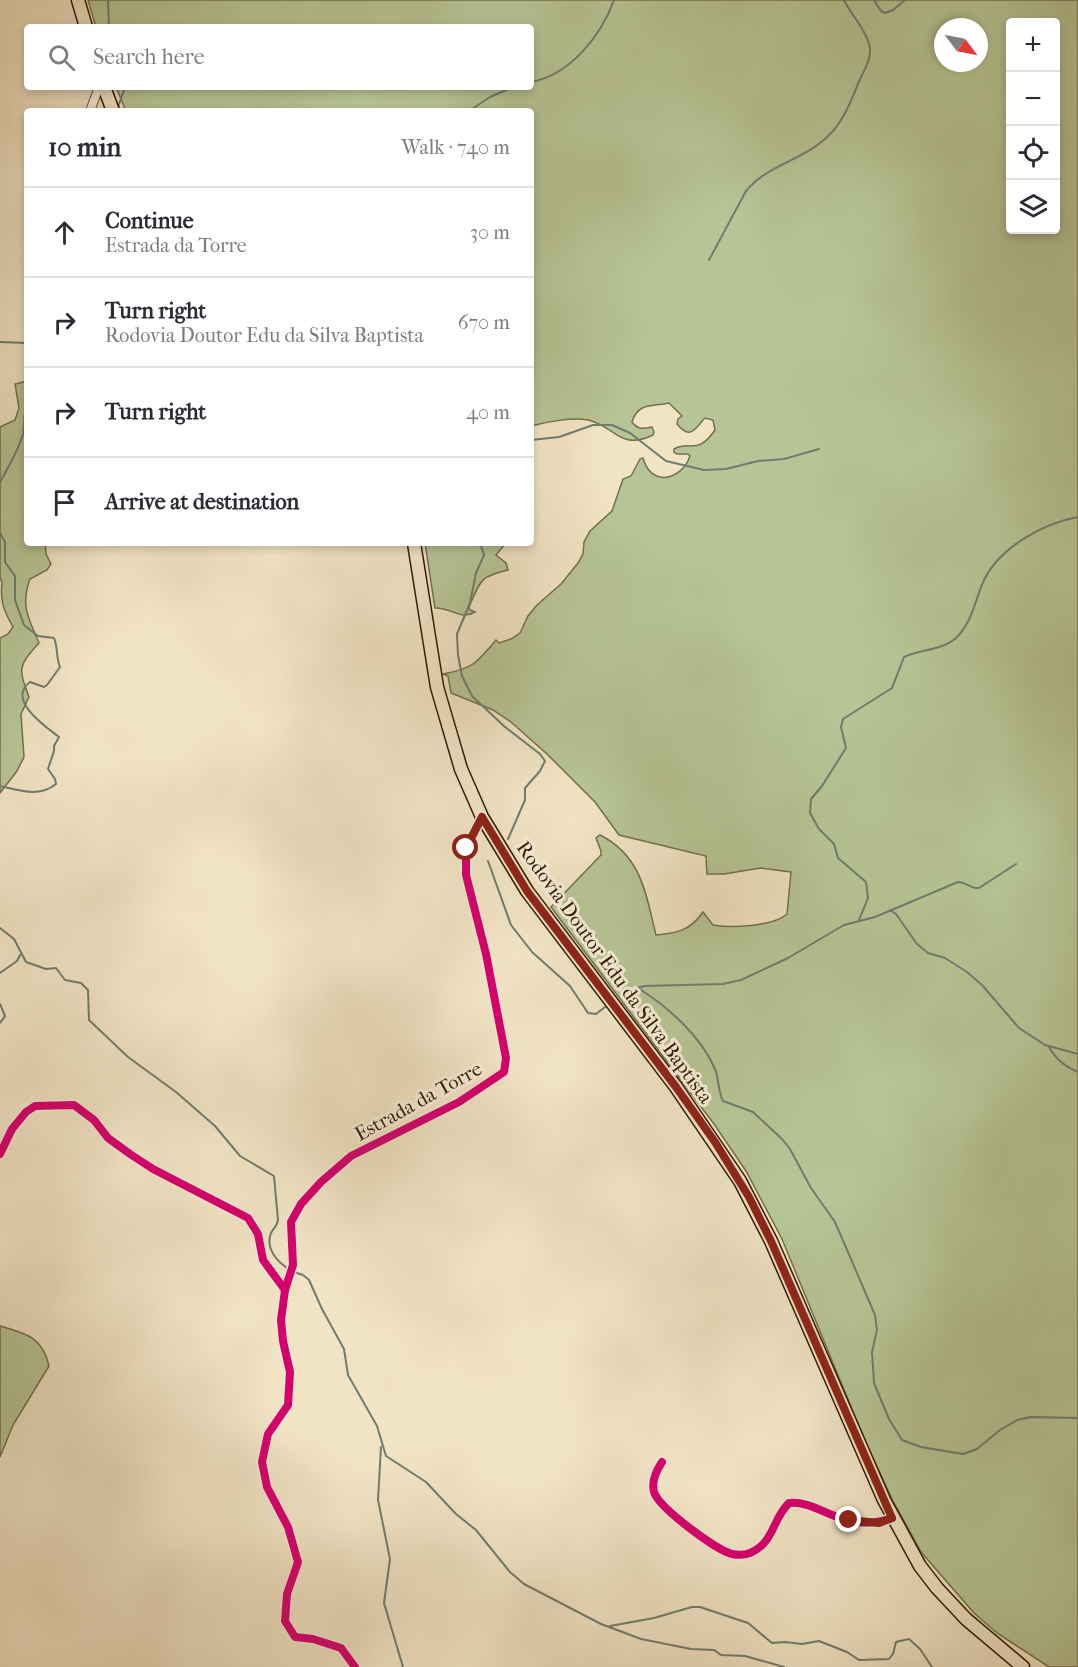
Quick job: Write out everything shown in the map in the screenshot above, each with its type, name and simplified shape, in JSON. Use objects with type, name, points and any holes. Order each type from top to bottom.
[{"type":"main road","points":[[78,0],[85,24]]},
{"type":"main road","points":[[105,90],[112,108]]},
{"type":"main road","name":"Rodovia Doutor Edu da Silva Baptista","points":[[415,546],[441,704],[461,769],[482,817],[527,891],[676,1087],[740,1180],[771,1241],[892,1518],[920,1566],[966,1619],[1023,1667]]},
{"type":"street","points":[[91,108],[98,90]]},
{"type":"street","name":"Estrada da Torre","points":[[355,1667],[342,1648],[313,1639],[295,1637],[285,1621],[287,1594],[298,1562],[288,1527],[267,1487],[262,1462],[268,1434],[288,1405],[290,1372],[281,1320],[285,1290],[292,1269],[291,1222],[301,1203],[351,1156],[459,1102],[504,1072],[506,1058],[486,954],[466,875],[466,848],[482,817]]},
{"type":"street","points":[[0,1154],[12,1129],[26,1112],[35,1106],[74,1105],[94,1120],[108,1138],[153,1169],[248,1218],[258,1234],[263,1260],[285,1290]]},
{"type":"street","points":[[662,1462],[652,1485],[657,1499],[690,1528],[711,1543],[734,1555],[747,1554],[765,1542],[789,1503],[808,1506],[836,1517],[861,1523],[879,1523],[892,1518]]},
{"type":"green space","points":[[88,0],[1078,0],[1078,1667],[1049,1667],[997,1633],[974,1613],[921,1552],[893,1501],[866,1443],[782,1239],[746,1171],[714,1124],[551,907],[601,855],[596,838],[600,835],[614,844],[634,865],[645,891],[656,935],[682,930],[693,923],[703,912],[713,925],[740,926],[772,922],[787,914],[791,872],[761,868],[724,874],[707,874],[706,856],[619,835],[595,802],[547,754],[511,722],[493,710],[451,693],[448,676],[443,674],[468,667],[479,660],[496,640],[499,643],[520,633],[528,616],[537,605],[561,584],[578,563],[590,531],[612,511],[623,479],[631,476],[640,459],[643,458],[647,468],[659,477],[674,475],[686,464],[690,456],[677,454],[674,449],[699,445],[715,430],[713,420],[705,418],[695,429],[686,432],[677,424],[678,419],[682,416],[669,403],[646,406],[638,411],[632,422],[641,428],[652,427],[654,432],[653,435],[642,439],[625,439],[597,423],[582,419],[559,420],[534,425],[534,108],[125,108],[117,90],[534,90],[534,24],[95,24]]},
{"type":"green space","points":[[24,382],[24,546],[45,546],[51,564],[47,570],[30,579],[27,589],[27,612],[39,643],[27,657],[22,668],[23,680],[29,697],[21,714],[24,757],[17,771],[0,793],[0,638],[8,634],[13,627],[3,606],[0,578],[0,427],[15,420],[19,408],[15,384]]},
{"type":"green space","points":[[425,546],[504,546],[496,555],[506,563],[508,570],[491,575],[482,581],[469,607],[475,612],[465,615],[435,608]]},
{"type":"green space","points":[[0,1326],[25,1334],[37,1342],[49,1366],[13,1425],[0,1457]]},
{"type":"waterway","points":[[108,0],[109,24]]},
{"type":"waterway","points":[[534,81],[559,71],[582,52],[601,27],[614,0]]},
{"type":"waterway","points":[[709,260],[746,191],[765,174],[819,143],[839,123],[847,109],[868,62],[870,49],[864,32],[844,0]]},
{"type":"waterway","points":[[874,0],[885,13],[893,10],[905,0]]},
{"type":"waterway","points":[[118,108],[124,90]]},
{"type":"waterway","points":[[474,108],[506,90]]},
{"type":"waterway","points":[[0,342],[24,343]]},
{"type":"waterway","points":[[534,440],[559,437],[593,425],[612,425],[630,433],[666,461],[704,470],[726,469],[758,461],[784,459],[819,449]]},
{"type":"waterway","points":[[0,482],[24,430]]},
{"type":"waterway","points":[[859,920],[868,898],[866,882],[838,858],[834,844],[819,829],[810,813],[811,799],[846,748],[841,727],[843,719],[892,688],[904,657],[937,648],[956,638],[970,618],[984,580],[991,568],[1012,547],[1024,538],[1051,525],[1078,517]]},
{"type":"waterway","points":[[0,533],[5,542],[5,562],[15,576],[15,600],[24,625],[38,636],[54,638],[60,667],[44,687],[30,682],[24,689],[23,697],[31,713],[59,737],[54,746],[48,769],[56,784],[36,792],[0,786]]},
{"type":"waterway","points":[[481,546],[484,555],[476,573],[470,603],[457,634],[462,676],[472,696],[505,727],[540,754],[545,761],[540,771],[525,788],[525,800],[508,839]]},
{"type":"waterway","points":[[488,861],[511,925],[532,952],[570,986],[588,1013],[596,1014],[605,1007]]},
{"type":"waterway","points":[[622,993],[644,986],[723,984],[741,980],[788,958],[844,925],[875,917],[958,882],[979,888],[1016,864]]},
{"type":"waterway","points":[[890,910],[896,914],[917,944],[928,953],[945,958],[967,972],[982,985],[1019,1028],[1045,1045],[1078,1054]]},
{"type":"waterway","points":[[0,928],[14,939],[26,962],[46,969],[56,968],[65,980],[81,983],[88,990],[89,1020],[128,1057],[176,1092],[215,1126],[240,1156],[274,1176],[278,1220],[271,1233],[270,1244],[276,1258],[289,1269]]},
{"type":"waterway","points":[[0,973],[17,961],[20,955]]},
{"type":"waterway","points":[[638,988],[672,1013],[701,1045],[715,1069],[723,1101],[753,1112],[782,1139],[811,1188],[835,1222],[875,1315],[877,1330],[872,1352],[874,1383],[889,1419],[902,1440],[921,1447],[963,1454],[977,1449],[1000,1430],[1017,1420],[1031,1417],[1078,1418]]},
{"type":"waterway","points":[[0,1004],[5,1016],[0,1023]]},
{"type":"waterway","points":[[1049,1047],[1061,1062],[1078,1072]]},
{"type":"waterway","points":[[294,1272],[309,1280],[344,1349],[348,1375],[377,1426],[386,1456],[426,1482],[456,1514],[476,1530],[510,1572],[524,1584],[601,1624],[641,1639],[691,1649],[714,1650],[721,1655],[745,1656],[784,1667]]},
{"type":"waterway","points":[[381,1447],[378,1500],[390,1559],[384,1603],[403,1667]]},
{"type":"waterway","points":[[610,1626],[700,1607],[748,1623],[772,1643],[802,1644],[819,1641],[847,1652],[859,1660],[889,1659],[896,1642],[909,1639],[920,1649],[932,1667]]},
{"type":"cycle path","points":[[355,1667],[341,1648],[313,1639],[295,1637],[285,1621],[287,1594],[298,1562],[288,1527],[267,1487],[262,1462],[268,1434],[288,1405],[290,1372],[281,1320],[285,1290],[293,1265],[291,1222],[301,1204],[321,1182],[351,1156],[459,1102],[504,1072],[506,1058],[486,954],[466,875],[466,848],[482,817]]},
{"type":"cycle path","points":[[0,1154],[12,1129],[26,1112],[35,1106],[74,1105],[94,1120],[108,1138],[153,1169],[248,1218],[258,1234],[263,1260],[285,1290]]},
{"type":"cycle path","points":[[662,1462],[653,1484],[658,1499],[689,1528],[732,1554],[750,1553],[764,1543],[783,1509],[789,1503],[807,1505],[856,1522],[871,1523],[892,1518]]},
{"type":"route","points":[[466,848],[482,817],[527,891],[676,1087],[740,1180],[771,1241],[892,1518],[879,1523],[849,1520]]}]
